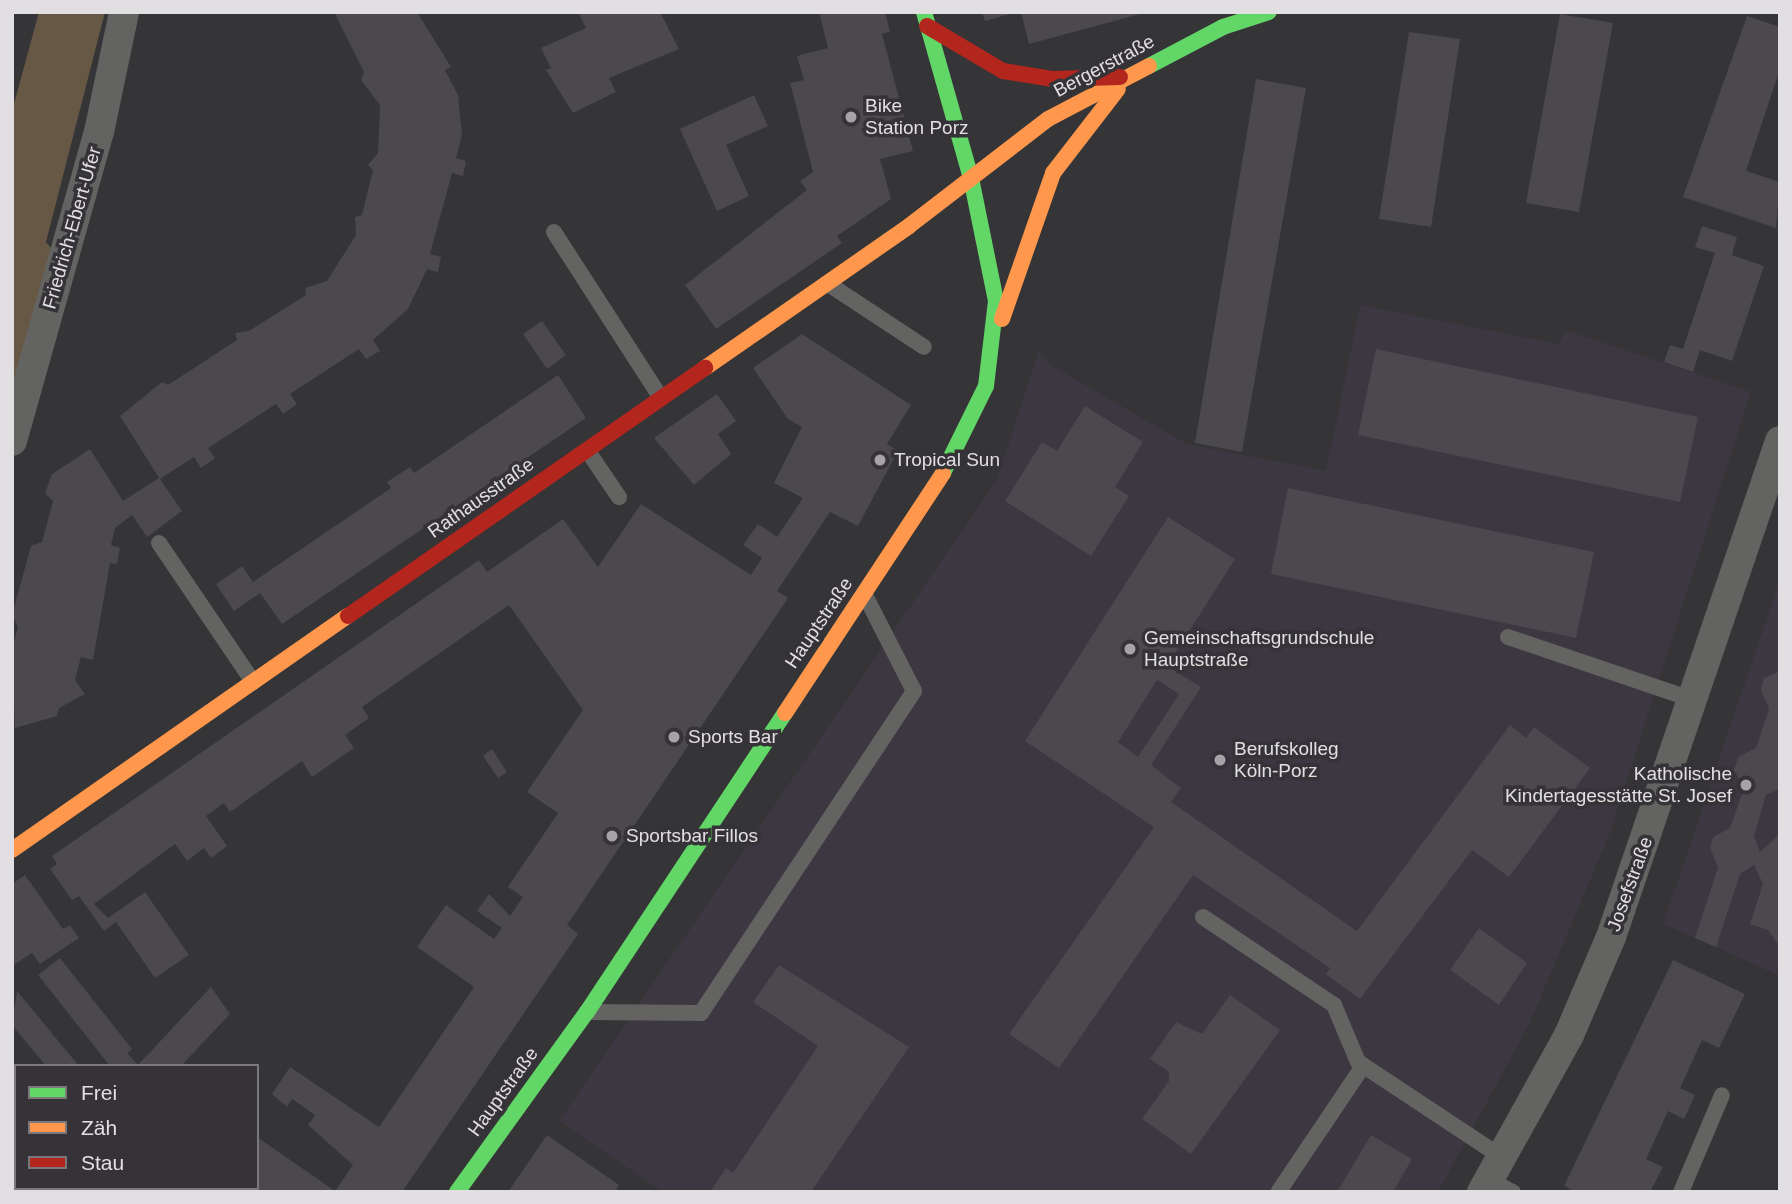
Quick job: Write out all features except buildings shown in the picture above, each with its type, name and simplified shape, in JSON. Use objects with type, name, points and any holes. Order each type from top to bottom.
[{"type":"street","name":"Friedrich-Ebert-Ufer","points":[[12,441],[99,132],[124,12]]},
{"type":"street","name":"Bergerstraße","points":[[971,178],[1048,119],[1223,27],[1269,12]]},
{"type":"street","points":[[926,19],[1003,71],[1053,79],[1129,76]]},
{"type":"street","name":"Hauptstraße","points":[[457,1192],[587,1012],[864,594],[953,458],[986,386],[995,344],[996,301],[971,178],[926,19]]},
{"type":"street","points":[[995,344],[1040,199],[1068,152],[1129,76]]},
{"type":"street","name":"Rathausstraße","points":[[12,850],[827,283],[971,178]]},
{"type":"street","name":"Josefstraße","points":[[1497,1180],[1569,1035],[1611,937],[1694,700],[1780,440]]},
{"type":"lane","points":[[554,232],[661,398]]},
{"type":"lane","points":[[827,283],[924,347]]},
{"type":"lane","points":[[587,450],[619,497]]},
{"type":"lane","points":[[159,543],[253,682]]},
{"type":"lane","points":[[587,1012],[701,1013],[914,691],[864,594]]},
{"type":"lane","points":[[1508,637],[1694,700]]},
{"type":"lane","points":[[1202,917],[1334,1005],[1363,1066],[1497,1180]]},
{"type":"lane","points":[[1279,1191],[1363,1066]]},
{"type":"lane","points":[[1681,1192],[1722,1095]]},
{"type":"shaded area","points":[[39,12],[105,12],[46,242],[54,252],[12,389],[12,111]]},
{"type":"shaded area","name":"Berufskolleg Köln-Porz","points":[[1360,305],[1559,344],[1565,330],[1751,392],[1610,833],[1530,1023],[1438,1192],[663,1192],[559,1121],[997,479],[1039,351],[1051,365],[1187,444],[1326,471]]},
{"type":"shaded area","name":"Katholische Kindertagesstätte St. Josef","points":[[1780,579],[1780,976],[1663,924]]},
{"type":"traffic: fast","points":[[924,12],[971,178],[996,301],[986,386],[943,473]]},
{"type":"traffic: fast","points":[[1149,66],[1223,27],[1269,12]]},
{"type":"traffic: fast","points":[[457,1192],[587,1012],[785,713]]},
{"type":"traffic: slow","points":[[705,368],[909,226],[1048,119],[1149,66]]},
{"type":"traffic: slow","points":[[1002,319],[1053,173],[1118,89]]},
{"type":"traffic: slow","points":[[785,713],[943,473]]},
{"type":"traffic: slow","points":[[12,850],[348,616]]},
{"type":"traffic: jam","points":[[927,26],[1003,71],[1053,79],[1120,77]]},
{"type":"traffic: jam","points":[[348,616],[705,368]]},
{"type":"place","name":"Bike Station Porz","points":[[851,117]]},
{"type":"place","name":"Tropical Sun","points":[[880,460]]},
{"type":"place","name":"Gemeinschaftsgrundschule Hauptstraße","points":[[1130,649]]},
{"type":"place","name":"Sports Bar","points":[[674,737]]},
{"type":"place","name":"Berufskolleg Köln-Porz","points":[[1220,760]]},
{"type":"place","name":"Katholische Kindertagesstätte St. Josef","points":[[1746,785]]},
{"type":"place","name":"Sportsbar Fillos","points":[[612,836]]}]
